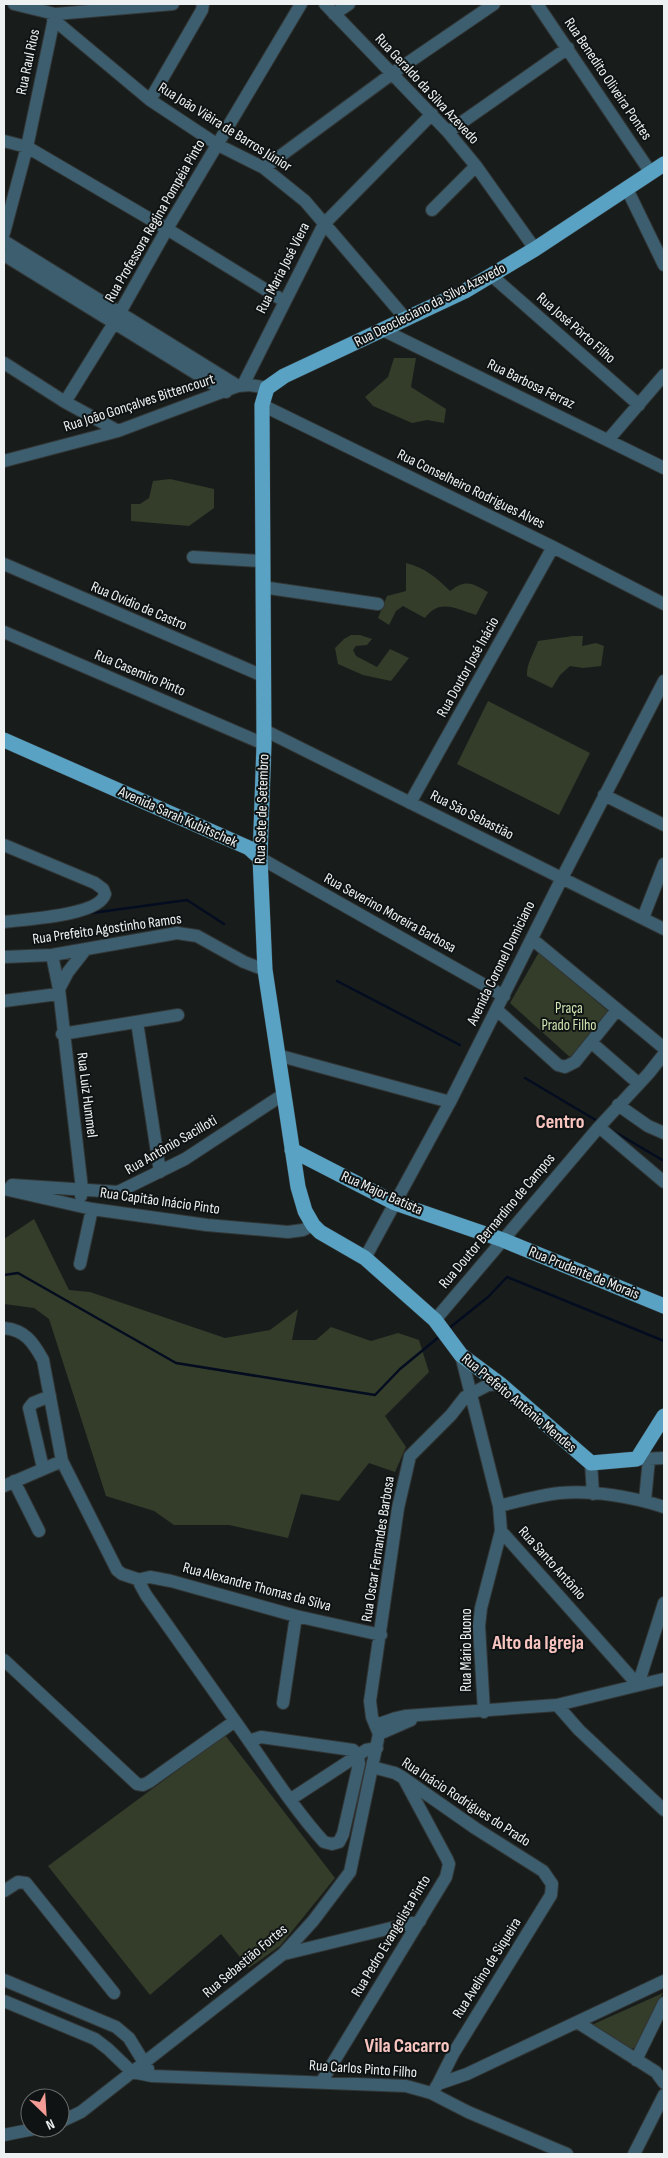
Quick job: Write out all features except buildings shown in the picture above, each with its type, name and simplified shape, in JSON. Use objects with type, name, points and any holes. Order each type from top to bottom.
[{"type":"main road","name":"Rua Deocleciano da Silva Azevedo","points":[[267,388],[284,376],[492,276],[664,164]]},
{"type":"main road","name":"Rua Sete de Setembro","points":[[267,388],[262,406],[264,737],[260,858],[265,970],[300,1196],[313,1225]]},
{"type":"main road","name":"Avenida Sarah Kubitschek","points":[[4,740],[149,810]]},
{"type":"main road","name":"Avenida Sarah Kubitschek","points":[[4,750],[260,858]]},
{"type":"main road","name":"Rua Major Batista","points":[[292,1150],[395,1202],[503,1240]]},
{"type":"main road","name":"Rua Prefeito Antônio Mendes","points":[[313,1225],[326,1236],[364,1258],[435,1320],[461,1355],[500,1384],[591,1463]]},
{"type":"main road","name":"Rua Prudente de Morais","points":[[503,1240],[664,1306]]},
{"type":"main road","points":[[591,1463],[643,1459],[664,1416]]},
{"type":"street","points":[[14,4],[54,17],[173,4]]},
{"type":"street","name":"Rua Professora Regina Pompéia Pinto","points":[[65,402],[118,318],[167,229],[301,4]]},
{"type":"street","name":"Rua Geraldo da Silva Azevedo","points":[[325,4],[448,132],[476,166],[535,249]]},
{"type":"street","points":[[334,14],[350,4]]},
{"type":"street","points":[[264,168],[393,73],[494,4]]},
{"type":"street","name":"Rua Benedito Oliveira Pontes","points":[[537,4],[651,173]]},
{"type":"street","points":[[150,100],[202,7]]},
{"type":"street","name":"Rua João Viêira de Barros Júnior","points":[[54,17],[150,100],[218,145],[264,168],[298,195],[406,319]]},
{"type":"street","name":"Rua Raul Rios","points":[[4,234],[27,147],[54,17]]},
{"type":"street","points":[[448,132],[568,48]]},
{"type":"street","name":"Rua Maria José Viera","points":[[241,386],[324,224],[432,114]]},
{"type":"street","points":[[4,141],[27,147],[167,229],[284,301]]},
{"type":"street","points":[[432,210],[476,166]]},
{"type":"street","points":[[627,189],[664,265]]},
{"type":"street","points":[[4,241],[226,392]]},
{"type":"street","points":[[4,255],[241,386],[267,388]]},
{"type":"street","name":"Rua José Pôrto Filho","points":[[492,276],[639,405]]},
{"type":"street","name":"Rua Barbosa Ferraz","points":[[383,330],[664,468]]},
{"type":"street","points":[[4,364],[65,402],[118,431]]},
{"type":"street","points":[[608,440],[664,375]]},
{"type":"street","name":"Rua João Gonçalves Bittencourt","points":[[4,461],[118,431],[241,386]]},
{"type":"street","name":"Rua Conselheiro Rodrigues Alves","points":[[262,406],[553,547],[664,604]]},
{"type":"street","name":"Rua Doutor José Inácio","points":[[410,802],[553,547]]},
{"type":"street","points":[[193,557],[262,561]]},
{"type":"street","name":"Rua Ovídio de Castro","points":[[4,564],[263,676]]},
{"type":"street","points":[[262,587],[378,604]]},
{"type":"street","name":"Rua Casemiro Pinto","points":[[4,632],[264,737]]},
{"type":"street","name":"Avenida Coronel Domiciano","points":[[364,1258],[450,1102],[604,795],[664,681]]},
{"type":"street","name":"Rua São Sebastião","points":[[264,737],[410,802],[664,929]]},
{"type":"street","points":[[604,795],[664,825]]},
{"type":"street","points":[[4,845],[100,886],[105,896],[96,904],[78,912],[4,922]]},
{"type":"street","name":"Rua Severino Moreira Barbosa","points":[[260,858],[504,996]]},
{"type":"street","points":[[643,918],[664,864]]},
{"type":"street","name":"Rua Prefeito Agostinho Ramos","points":[[4,957],[52,954],[177,933],[188,934],[207,940],[244,962],[265,970]]},
{"type":"street","points":[[532,939],[664,1048]]},
{"type":"street","points":[[4,1002],[58,991],[68,972],[86,948]]},
{"type":"street","name":"Rua Luiz Hummel","points":[[52,954],[85,1207],[80,1264]]},
{"type":"street","points":[[497,1010],[561,1066],[570,1066],[592,1043],[617,1010]]},
{"type":"street","points":[[62,1034],[178,1015]]},
{"type":"street","points":[[137,1022],[160,1172]]},
{"type":"street","points":[[592,1043],[639,1084]]},
{"type":"street","name":"Rua Doutor Bernardino de Campos","points":[[435,1320],[599,1127],[664,1054]]},
{"type":"street","points":[[277,1055],[450,1102]]},
{"type":"street","name":"Rua Antônio Sacilloti","points":[[4,1185],[118,1192],[160,1172],[199,1150],[284,1094]]},
{"type":"street","points":[[618,1105],[648,1126],[664,1133]]},
{"type":"street","points":[[599,1127],[664,1182]]},
{"type":"street","name":"Rua Capitão Inácio Pinto","points":[[4,1189],[85,1207],[207,1225],[273,1232],[296,1232],[313,1225]]},
{"type":"street","points":[[85,1207],[118,1192]]},
{"type":"street","points":[[4,1328],[24,1333],[35,1345],[43,1360],[62,1461],[117,1570],[122,1574],[140,1580],[146,1595],[249,1741],[324,1842],[332,1844],[339,1842],[342,1838],[359,1764],[358,1755],[353,1750],[262,1737],[249,1741]]},
{"type":"street","name":"Rua Santo Antônio","points":[[461,1355],[499,1506],[501,1531],[638,1685]]},
{"type":"street","name":"Rua Oscar Fernandes Barbosa","points":[[377,1730],[372,1718],[370,1702],[398,1508],[410,1456],[471,1392],[488,1385],[500,1384]]},
{"type":"street","points":[[43,1468],[29,1408],[33,1403],[50,1396]]},
{"type":"street","points":[[645,1500],[643,1459],[664,1458]]},
{"type":"street","points":[[38,1532],[9,1483],[62,1461]]},
{"type":"street","points":[[591,1463],[593,1494]]},
{"type":"street","points":[[499,1506],[560,1493],[593,1494],[645,1500],[664,1506]]},
{"type":"street","name":"Rua Mário Buono","points":[[484,1712],[479,1626],[480,1608],[501,1531]]},
{"type":"street","name":"Rua Alexandre Thomas da Silva","points":[[140,1580],[150,1577],[296,1616],[381,1635]]},
{"type":"street","points":[[638,1685],[664,1603]]},
{"type":"street","points":[[283,1702],[296,1616]]},
{"type":"street","points":[[4,1660],[134,1782],[143,1785],[235,1721]]},
{"type":"street","points":[[372,1767],[377,1748],[377,1730],[396,1718],[557,1705],[664,1679]]},
{"type":"street","points":[[557,1705],[579,1730],[664,1810]]},
{"type":"street","points":[[291,1799],[366,1750],[377,1748]]},
{"type":"street","name":"Rua Inácio Rodrigues do Prado","points":[[372,1767],[395,1773],[402,1777],[543,1871]]},
{"type":"street","name":"Rua Sebastião Fortes","points":[[70,2117],[81,2112],[283,1954],[309,1927],[350,1872],[372,1767]]},
{"type":"street","name":"Rua Pedro Evangelista Pinto","points":[[322,2081],[446,1877],[449,1864],[402,1777]]},
{"type":"street","name":"Rua Avelino de Siqueira","points":[[435,2088],[453,2054],[552,1895],[552,1884],[549,1877],[543,1871]]},
{"type":"street","points":[[4,1891],[18,1882],[26,1883],[114,1993]]},
{"type":"street","points":[[283,1954],[420,1921]]},
{"type":"street","points":[[4,1980],[116,2027],[129,2038],[152,2076]]},
{"type":"street","name":"Rua Carlos Pinto Filho","points":[[132,2072],[152,2076],[322,2081],[435,2088],[664,1981]]},
{"type":"street","points":[[4,2001],[95,2039],[132,2072]]},
{"type":"street","points":[[636,2060],[664,2003]]},
{"type":"street","points":[[578,2022],[656,2072],[664,2083]]},
{"type":"street","points":[[435,2088],[468,2112],[567,2154]]},
{"type":"street","points":[[634,2154],[664,2095]]},
{"type":"street","points":[[4,2135],[20,2132]]},
{"type":"green space","points":[[394,358],[416,358],[411,387],[446,409],[444,423],[427,420],[412,423],[373,406],[365,397],[388,377]]},
{"type":"green space","points":[[170,479],[214,489],[214,508],[189,526],[131,521],[131,504],[140,504],[149,498],[153,481]]},
{"type":"green space","points":[[406,563],[430,574],[450,591],[460,585],[469,584],[488,592],[476,615],[455,608],[442,607],[436,608],[425,618],[403,606],[396,611],[389,625],[378,618],[387,596],[406,591]]},
{"type":"green space","points":[[351,635],[360,635],[372,639],[367,645],[356,646],[353,650],[356,656],[377,667],[390,649],[409,658],[391,681],[363,675],[338,664],[335,648]]},
{"type":"green space","points":[[583,636],[582,646],[596,643],[604,646],[601,666],[583,668],[570,666],[560,675],[552,688],[527,676],[529,663],[538,641]]},
{"type":"green space","points":[[488,701],[590,753],[559,815],[457,764]]},
{"type":"green space","name":"Praça Prado Filho","points":[[539,952],[609,1012],[572,1059],[510,1003]]},
{"type":"green space","points":[[34,1219],[69,1290],[90,1292],[225,1338],[270,1330],[298,1309],[292,1340],[316,1340],[331,1327],[371,1341],[398,1333],[419,1340],[429,1372],[385,1416],[406,1447],[395,1472],[369,1463],[339,1501],[301,1494],[288,1538],[229,1525],[174,1525],[154,1511],[106,1496],[49,1319],[34,1308],[4,1304],[4,1239]]},
{"type":"green space","points":[[225,1735],[335,1878],[280,1946],[249,1968],[221,1934],[150,1995],[48,1866]]},
{"type":"green space","points":[[663,1993],[635,2048],[627,2050],[587,2027]]},
{"type":"waterway","points":[[92,913],[187,900],[224,924]]},
{"type":"waterway","points":[[337,981],[460,1045]]},
{"type":"waterway","points":[[525,1078],[599,1122]]},
{"type":"waterway","points":[[610,1129],[664,1161]]},
{"type":"waterway","points":[[4,1275],[18,1273],[176,1363],[375,1395],[400,1369],[440,1336]]},
{"type":"waterway","points":[[448,1329],[488,1297],[507,1277],[664,1341]]},
{"type":"district","name":"Centro","points":[[560,1122]]},
{"type":"district","name":"Alto da Igreja","points":[[538,1643]]},
{"type":"district","name":"Vila Cacarro","points":[[407,2046]]}]
